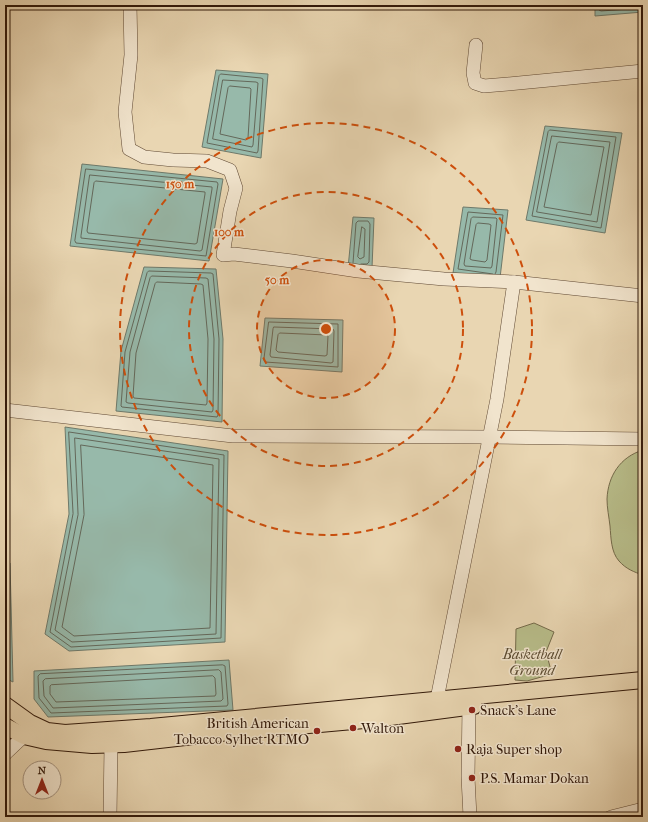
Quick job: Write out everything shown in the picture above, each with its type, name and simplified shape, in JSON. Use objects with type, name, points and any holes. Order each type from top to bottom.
[{"type":"main road","points":[[5,706],[30,723],[47,731],[65,733],[151,727],[643,680]]},
{"type":"main road","points":[[5,726],[24,736],[46,741],[73,744],[111,745],[220,733],[375,719],[469,706],[643,691]]},
{"type":"street","points":[[130,5],[131,55],[125,112],[129,149],[144,157],[207,161],[230,170],[236,188],[230,211],[223,255],[234,254],[358,271],[436,278],[514,282],[643,296]]},
{"type":"street","points":[[476,45],[473,73],[475,83],[484,86],[643,71]]},
{"type":"street","points":[[437,699],[497,399],[514,282]]},
{"type":"street","points":[[5,410],[232,436],[643,439]]},
{"type":"street","points":[[469,706],[468,777],[470,817]]},
{"type":"street","points":[[5,754],[24,736]]},
{"type":"street","points":[[110,817],[111,745]]},
{"type":"street","points":[[611,817],[643,809]]},
{"type":"green space","points":[[643,450],[643,575],[624,566],[614,553],[611,540],[607,499],[610,483],[617,468],[628,457]]},
{"type":"green space","name":"Basketball Ground","points":[[534,623],[554,632],[546,652],[552,674],[527,681],[515,680],[516,629]]},
{"type":"water","points":[[595,5],[643,5],[643,12],[595,16]]},
{"type":"water","points":[[216,70],[268,74],[261,158],[202,147]]},
{"type":"water","points":[[545,126],[622,133],[605,233],[526,220]]},
{"type":"water","points":[[82,164],[223,179],[209,261],[70,246]]},
{"type":"water","points":[[463,207],[508,210],[500,278],[453,273]]},
{"type":"water","points":[[353,217],[374,218],[372,268],[348,268]]},
{"type":"water","points":[[144,267],[216,269],[223,339],[222,422],[116,411],[121,351]]},
{"type":"water","points":[[265,318],[343,320],[342,372],[260,366]]},
{"type":"water","points":[[65,427],[228,451],[225,642],[69,651],[45,634],[69,514]]},
{"type":"water","points":[[5,561],[10,563],[13,682],[5,678]]},
{"type":"water","points":[[229,660],[233,710],[48,717],[34,699],[34,671]]},
{"type":"place","name":"Snack's Lane","points":[[472,710]]},
{"type":"place","name":"Walton","points":[[353,728]]},
{"type":"place","name":"British American Tobacco Sylhet RTMO","points":[[317,731]]},
{"type":"place","name":"Raja Super shop","points":[[458,749]]},
{"type":"place","name":"P.S. Mamar Dokan","points":[[472,778]]}]
